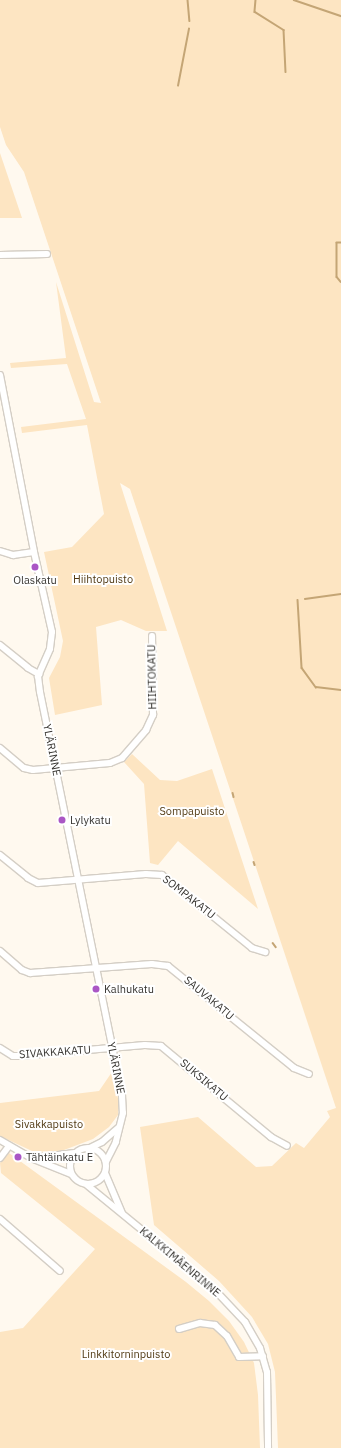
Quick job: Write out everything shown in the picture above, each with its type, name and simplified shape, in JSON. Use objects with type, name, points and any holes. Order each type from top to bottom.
[{"type":"street","points":[[0,255],[47,254]]},
{"type":"street","name":"YLÄRINNE","points":[[0,375],[34,552],[52,632],[50,648],[39,674],[40,692],[122,1103],[123,1113],[116,1142],[106,1162]]},
{"type":"street","points":[[0,551],[13,555],[34,552]]},
{"type":"street","name":"HIIHTOKATU","points":[[55,769],[116,762],[134,745],[146,730],[152,719],[154,710],[151,648],[152,636]]},
{"type":"street","points":[[0,645],[28,668],[39,674]]},
{"type":"street","points":[[0,748],[27,769],[37,771],[55,769]]},
{"type":"street","name":"SOMPAKATU","points":[[0,855],[34,882],[43,883],[153,873],[162,875],[252,948],[265,952]]},
{"type":"street","points":[[0,951],[22,970],[30,973],[95,969]]},
{"type":"street","name":"SAUVAKATU","points":[[95,969],[152,964],[168,966],[294,1068],[308,1074]]},
{"type":"street","name":"SUKSIKATU","points":[[112,1048],[155,1044],[165,1048],[271,1137],[287,1146]]},
{"type":"street","name":"SIVAKKAKATU","points":[[0,1048],[12,1056],[112,1048]]},
{"type":"street","points":[[31,1158],[56,1157],[90,1148],[102,1142],[119,1127]]},
{"type":"street","points":[[0,1140],[31,1158],[71,1174],[79,1182],[87,1185],[98,1182],[105,1173],[106,1162],[100,1152],[90,1148]]},
{"type":"street","points":[[0,1158],[9,1146]]},
{"type":"street","points":[[71,1174],[70,1163],[75,1153]]},
{"type":"street","name":"KALKKIMÄENRINNE","points":[[105,1173],[122,1212]]},
{"type":"street","name":"KALKKIMÄENRINNE","points":[[87,1185],[122,1212],[137,1227],[213,1288],[246,1322],[263,1356],[266,1372],[268,1448]]},
{"type":"street","points":[[0,1220],[60,1271]]},
{"type":"street","points":[[179,1329],[200,1323],[215,1325],[227,1336],[239,1357],[263,1356]]},
{"type":"green space","name":"Hiihtopuisto","points":[[0,0],[341,0],[341,1448],[278,1448],[275,1372],[268,1344],[252,1317],[219,1281],[154,1225],[140,1127],[198,1117],[256,1167],[272,1166],[296,1143],[304,1148],[330,1117],[327,1111],[336,1108],[130,489],[120,483],[167,631],[146,631],[121,620],[96,627],[102,705],[55,715],[49,678],[60,657],[63,641],[44,552],[72,547],[104,514],[87,425],[22,433],[21,427],[86,419],[67,364],[11,368],[10,363],[66,358],[56,282],[94,402],[101,403],[24,172],[6,145],[0,127]]},
{"type":"green space","points":[[0,153],[22,218],[0,218]]},
{"type":"green space","name":"Sompapuisto","points":[[132,754],[160,780],[177,781],[212,769],[258,909],[178,841],[158,865],[150,863],[144,784],[124,762]]},
{"type":"green space","name":"Sivakkapuisto","points":[[112,1072],[119,1103],[118,1115],[109,1127],[93,1139],[64,1150],[49,1152],[32,1151],[0,1136],[0,1103],[99,1091]]},
{"type":"green space","name":"Linkkitorninpuisto","points":[[9,1153],[186,1282],[209,1301],[229,1321],[244,1342],[254,1363],[258,1395],[260,1448],[0,1448],[0,1332],[23,1328],[95,1249],[1,1173],[0,1163]]},
{"type":"waterway","points":[[188,0],[190,21]]},
{"type":"waterway","points":[[256,0],[255,12],[284,30],[286,72]]},
{"type":"waterway","points":[[294,0],[341,16]]},
{"type":"waterway","points":[[178,86],[189,29]]},
{"type":"waterway","points":[[341,243],[337,243],[337,277],[341,282]]},
{"type":"waterway","points":[[305,599],[341,594]]},
{"type":"waterway","points":[[298,600],[302,668],[316,687],[341,690]]},
{"type":"waterway","points":[[233,793],[234,797]]},
{"type":"waterway","points":[[273,943],[276,947]]},
{"type":"place","name":"Olaskatu","points":[[35,567]]},
{"type":"place","name":"Lylykatu","points":[[62,820]]},
{"type":"place","name":"Kalhukatu","points":[[96,989]]},
{"type":"place","name":"Tähtäinkatu E","points":[[18,1157]]}]
